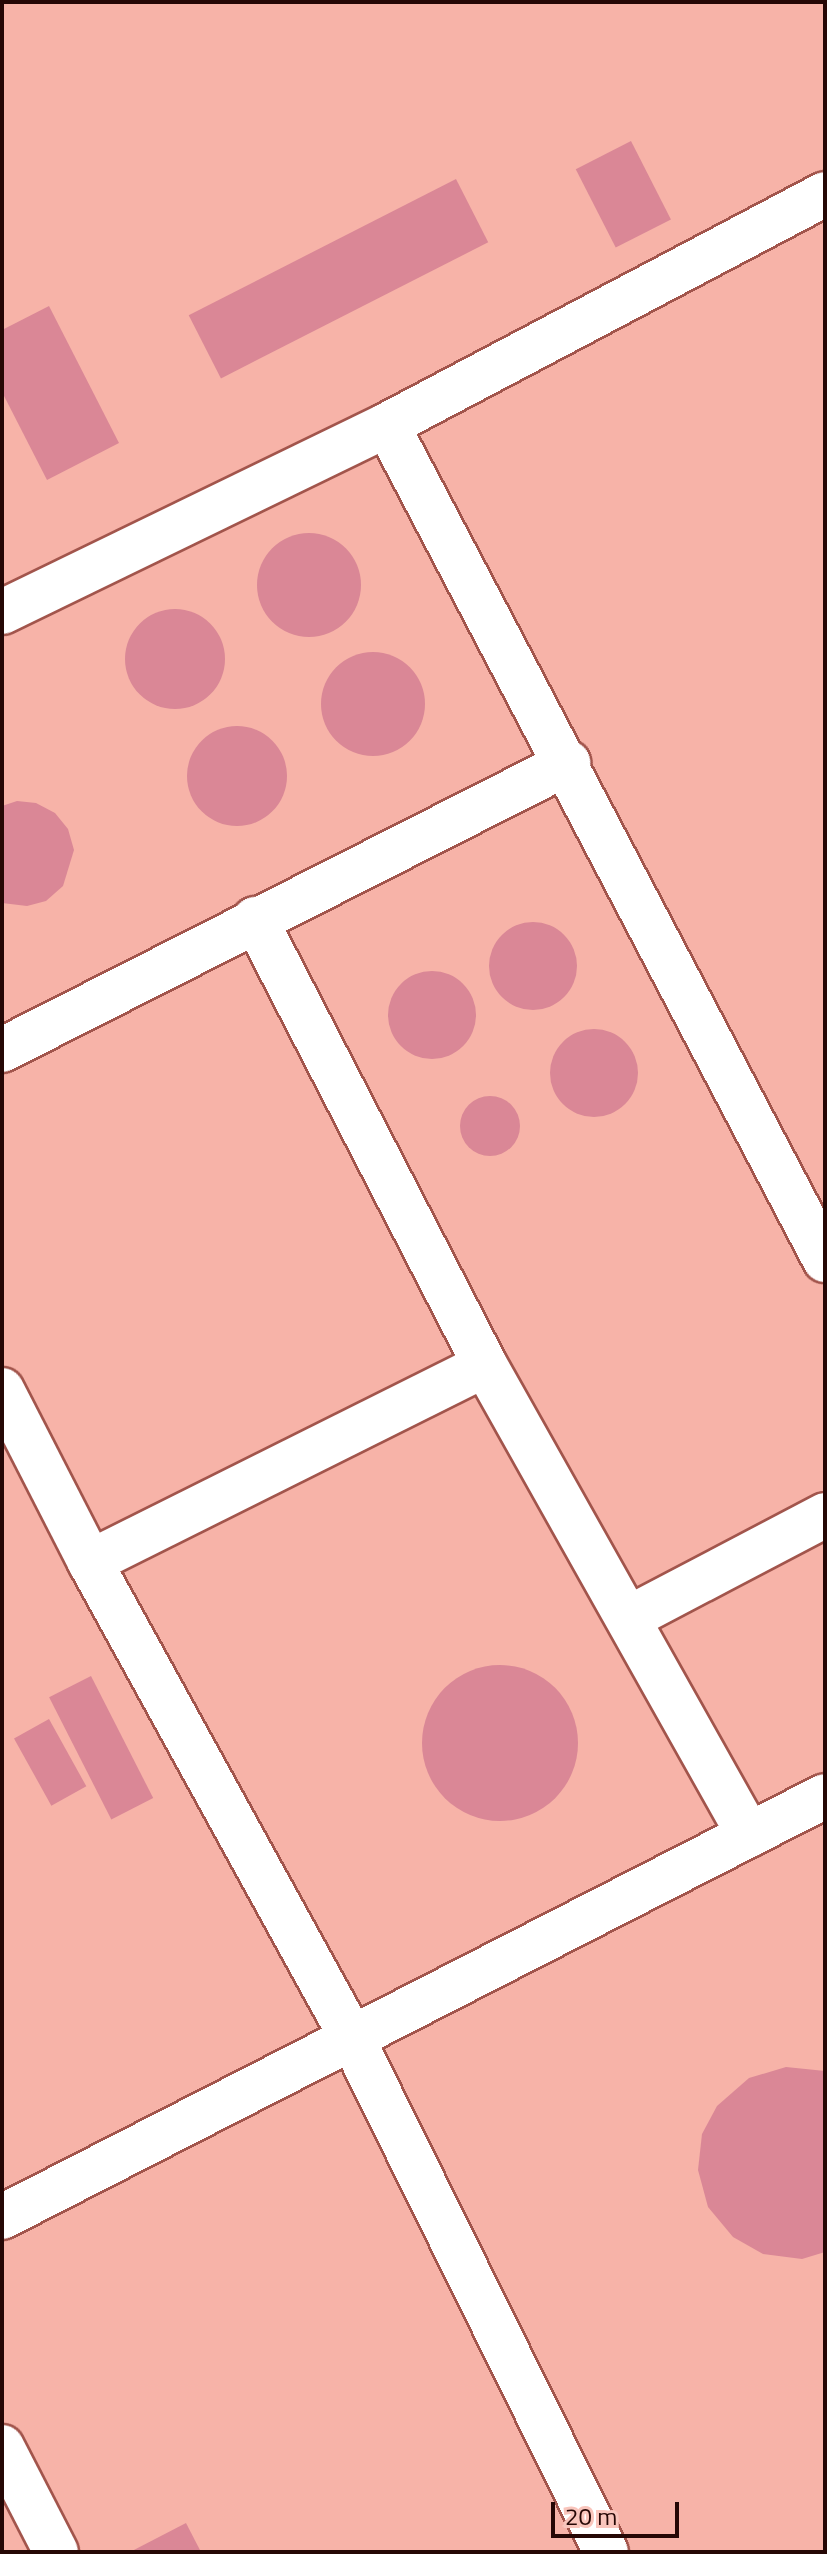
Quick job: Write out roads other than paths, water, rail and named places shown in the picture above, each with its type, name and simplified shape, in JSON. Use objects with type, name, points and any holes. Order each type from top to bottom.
[{"type":"lane","points":[[2,612],[387,425],[825,194]]},
{"type":"lane","points":[[387,425],[568,763],[825,1260]]},
{"type":"lane","points":[[2,1050],[255,919],[568,763]]},
{"type":"lane","points":[[255,919],[485,1365],[631,1617],[749,1835]]},
{"type":"lane","points":[[90,1562],[485,1365]]},
{"type":"lane","points":[[2,1390],[90,1562],[352,2038],[606,2552]]},
{"type":"lane","points":[[631,1617],[825,1515]]},
{"type":"lane","points":[[2,2217],[825,1796]]},
{"type":"lane","points":[[2,2447],[56,2552]]}]
